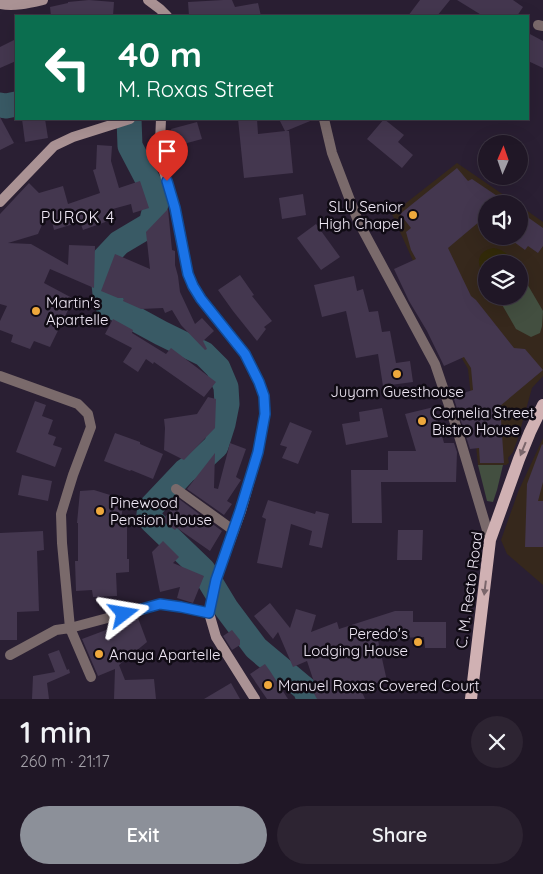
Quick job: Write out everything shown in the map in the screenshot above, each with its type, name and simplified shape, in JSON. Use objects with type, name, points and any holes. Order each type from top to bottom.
[{"type":"main road","points":[[0,4],[43,0]]},
{"type":"main road","points":[[148,0],[166,15]]},
{"type":"main road","points":[[0,202],[54,146],[73,137],[127,120]]},
{"type":"main road","points":[[161,120],[160,143],[163,168],[175,208],[188,274],[201,299],[245,354],[264,396],[265,414],[258,452],[216,580],[209,613],[216,637],[255,699]]},
{"type":"main road","name":"C. M. Recto Road","points":[[471,699],[490,540],[519,459],[543,405]]},
{"type":"street","points":[[324,120],[332,153],[358,221],[436,364],[490,540]]},
{"type":"street","points":[[0,376],[78,404],[88,414],[91,427],[73,475],[62,514],[62,543],[70,628],[91,677]]},
{"type":"street","points":[[176,489],[233,530]]},
{"type":"street","points":[[10,655],[56,630],[160,604],[209,613]]},
{"type":"shaded area","points":[[457,163],[478,177],[478,185],[489,185],[504,195],[478,195],[478,245],[528,245],[528,211],[543,222],[543,376],[532,388],[518,438],[513,452],[508,458],[509,463],[506,465],[478,465],[468,369],[440,321],[392,214]]},
{"type":"shaded area","points":[[543,438],[543,585],[507,554],[501,540],[518,492]]},
{"type":"green space","points":[[528,285],[543,311],[542,326],[540,333],[531,337],[516,329],[502,305],[528,305]]},
{"type":"green space","points":[[478,465],[503,465],[493,502],[487,501]]},
{"type":"sand","points":[[494,248],[508,255],[481,255]]},
{"type":"building","points":[[89,0],[114,2],[113,15],[51,15],[50,7],[68,2]]},
{"type":"building","points":[[232,0],[235,7],[258,3],[261,15],[189,15],[188,2]]},
{"type":"building","points":[[420,0],[450,0],[438,15],[409,15]]},
{"type":"building","points":[[457,0],[513,0],[523,7],[518,15],[481,15]]},
{"type":"building","points":[[529,34],[543,41],[543,68],[529,61]]},
{"type":"building","points":[[15,40],[15,61],[0,68],[0,47]]},
{"type":"building","points":[[0,117],[14,143],[0,150]]},
{"type":"building","points":[[22,120],[45,120],[48,138],[25,142]]},
{"type":"building","points":[[238,120],[257,120],[258,134],[285,131],[280,120],[313,120],[286,131],[289,131],[293,173],[244,178]]},
{"type":"building","points":[[383,120],[385,120],[404,135],[398,142],[413,155],[402,168],[367,139]]},
{"type":"building","points":[[197,122],[202,139],[176,146],[171,129]]},
{"type":"building","points":[[97,145],[112,146],[111,161],[119,188],[140,181],[149,208],[133,213],[131,204],[109,210],[111,220],[83,230],[80,222],[54,230],[49,209],[38,234],[8,243],[31,244],[68,265],[69,245],[95,246],[94,288],[50,269],[44,283],[89,307],[68,310],[50,347],[34,341],[30,349],[11,342],[13,335],[0,330],[0,321],[7,306],[0,304],[0,214],[29,183],[39,193],[63,186],[68,204],[100,193],[93,170],[96,169]]},
{"type":"building","points":[[457,168],[468,181],[472,179],[478,185],[496,195],[478,195],[478,223],[448,248],[471,296],[478,303],[478,305],[480,305],[514,348],[525,349],[543,370],[500,406],[504,463],[480,463],[479,448],[470,449],[453,396],[473,390],[471,368],[464,357],[444,366],[394,269],[416,259],[411,250],[406,232],[411,228],[400,214]]},
{"type":"building","points":[[303,194],[306,215],[282,219],[279,198]]},
{"type":"building","points":[[168,209],[172,250],[175,251],[175,265],[180,292],[195,324],[202,318],[214,331],[203,341],[207,349],[205,350],[181,325],[172,310],[165,313],[163,308],[141,309],[123,301],[124,298],[118,298],[101,291],[115,254],[150,269],[146,232]]},
{"type":"building","points":[[528,217],[543,228],[543,246],[538,253],[528,246],[525,250],[518,245],[528,245]]},
{"type":"building","points":[[316,224],[340,257],[321,270],[297,238]]},
{"type":"building","points":[[240,275],[254,295],[252,296],[272,321],[264,327],[266,329],[257,341],[218,290]]},
{"type":"building","points":[[354,276],[357,291],[363,289],[369,312],[378,311],[382,332],[390,331],[396,363],[410,361],[413,382],[383,386],[378,354],[356,358],[346,311],[322,317],[314,285]]},
{"type":"building","points":[[113,319],[133,330],[132,333],[166,354],[171,348],[216,382],[204,397],[154,362],[153,364],[146,359],[138,372],[123,362],[132,348],[105,334]]},
{"type":"building","points":[[208,397],[216,399],[215,428],[184,460],[164,450],[164,419],[197,414]]},
{"type":"building","points":[[35,401],[46,405],[42,416],[53,420],[48,434],[56,437],[53,445],[62,448],[55,467],[16,452]]},
{"type":"building","points":[[434,407],[444,443],[454,443],[457,452],[456,482],[381,482],[382,523],[352,523],[351,470],[388,470],[388,451],[416,451],[405,414]]},
{"type":"building","points":[[382,408],[388,437],[346,445],[342,424],[360,421],[359,412]]},
{"type":"building","points":[[290,422],[312,431],[298,464],[282,458],[287,447],[280,445]]},
{"type":"building","points":[[115,433],[140,442],[140,444],[163,454],[153,479],[104,461]]},
{"type":"building","points":[[230,443],[246,449],[236,477],[241,480],[227,501],[232,504],[224,515],[187,489],[215,453],[214,488],[218,489]]},
{"type":"building","points":[[542,444],[543,482],[538,501],[543,501],[543,547],[525,547],[527,484]]},
{"type":"building","points":[[22,475],[52,481],[48,501],[18,495]]},
{"type":"building","points":[[94,490],[123,499],[121,526],[127,526],[129,572],[116,573],[117,596],[93,597],[92,590],[76,591],[75,561],[78,561],[77,523],[80,491]]},
{"type":"building","points":[[179,499],[222,531],[210,551],[177,528],[175,530],[162,521]]},
{"type":"building","points":[[268,500],[315,514],[316,511],[329,514],[322,548],[309,545],[312,531],[291,524],[282,568],[257,563],[266,519],[262,517]]},
{"type":"building","points":[[398,530],[423,530],[422,560],[397,560]]},
{"type":"building","points":[[43,531],[44,550],[37,551],[39,611],[17,612],[17,640],[0,640],[0,533]]},
{"type":"building","points":[[163,541],[179,557],[173,563],[204,576],[193,603],[177,598],[180,587],[160,592],[152,552]]},
{"type":"building","points":[[270,603],[290,628],[296,609],[316,615],[311,632],[337,622],[339,629],[395,611],[413,611],[413,622],[446,622],[446,648],[425,648],[424,637],[400,638],[400,634],[377,636],[387,681],[362,686],[363,689],[361,690],[365,699],[317,699],[312,690],[316,688],[307,661],[293,667],[278,632],[273,639],[254,616]]},
{"type":"building","points":[[138,618],[147,642],[119,665],[125,680],[154,679],[156,699],[114,699],[115,669],[98,676],[82,639]]},
{"type":"building","points":[[232,630],[240,640],[240,645],[232,650],[223,636]]},
{"type":"building","points":[[59,650],[70,673],[47,683],[49,699],[32,699],[33,676],[55,672],[48,654]]},
{"type":"building","name":"Manuel Roxas Covered Court","points":[[265,664],[288,699],[267,699],[250,674]]},
{"type":"building","points":[[231,683],[240,699],[204,699]]},
{"type":"waterway","points":[[0,105],[15,104]]},
{"type":"waterway","points":[[129,120],[130,146],[152,188],[156,204],[151,224],[119,243],[104,259],[103,275],[106,303],[204,354],[218,368],[226,387],[227,404],[216,446],[185,471],[150,508],[149,514],[152,521],[203,570],[226,608],[256,648],[305,689],[309,699]]},
{"type":"place","name":"SLU Senior High Chapel","points":[[413,215]]},
{"type":"place","name":"Martin's Apartelle","points":[[36,311]]},
{"type":"place","name":"Juyam Guesthouse","points":[[397,374]]},
{"type":"place","name":"Cornelia Street Bistro House","points":[[422,421]]},
{"type":"place","name":"Pinewood Pension House","points":[[100,511]]},
{"type":"place","name":"Peredo's Lodging House","points":[[418,642]]},
{"type":"place","name":"Anaya Apartelle","points":[[99,654]]},
{"type":"place","name":"Manuel Roxas Covered Court","points":[[268,685]]},
{"type":"district","name":"PUROK 4","points":[[78,217]]},
{"type":"route","points":[[124,614],[160,604],[209,613],[216,580],[258,452],[265,414],[264,396],[253,368],[245,354],[201,299],[193,286],[188,274],[175,208],[167,181]]}]
